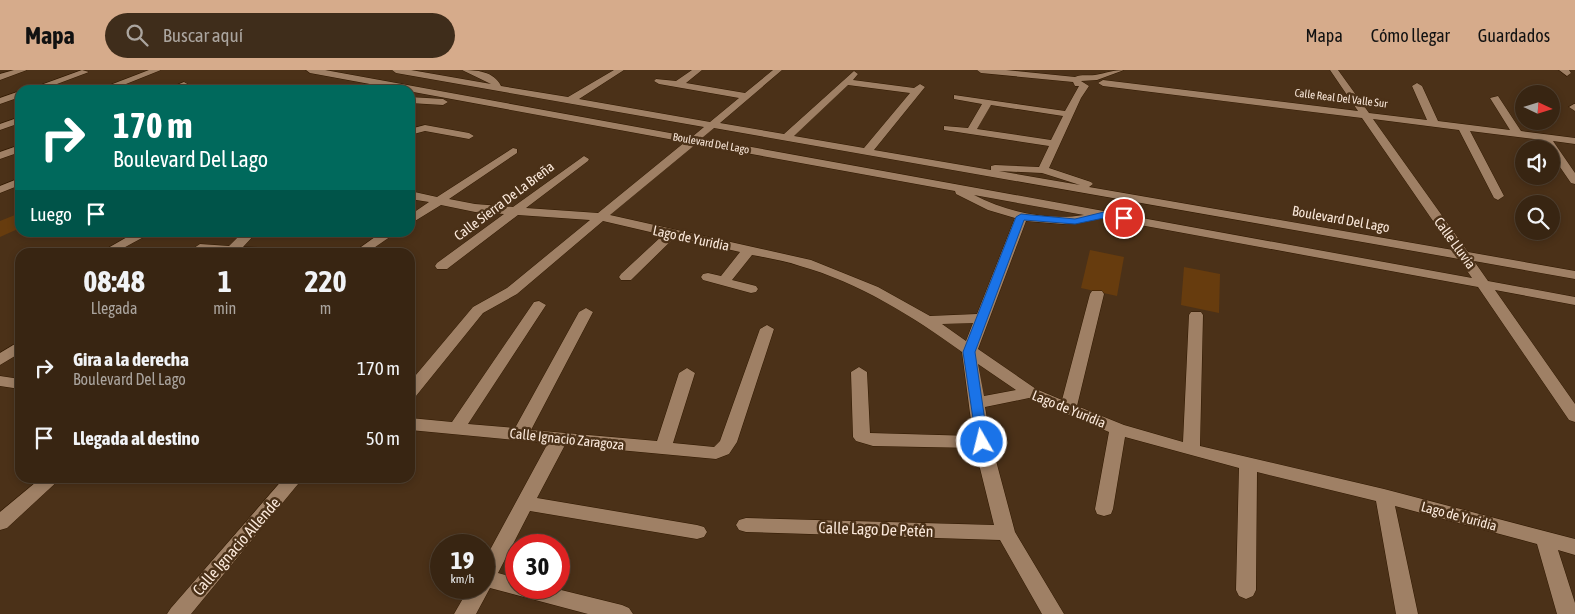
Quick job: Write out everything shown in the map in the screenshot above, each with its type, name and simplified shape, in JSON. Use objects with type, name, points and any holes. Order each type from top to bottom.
[{"type":"street","points":[[0,77],[23,70]]},
{"type":"street","points":[[116,85],[157,70]]},
{"type":"street","name":"Boulevard Del Lago","points":[[310,70],[375,85]]},
{"type":"street","name":"Boulevard Del Lago","points":[[397,70],[1575,275]]},
{"type":"street","name":"Boulevard Del Lago","points":[[466,70],[494,80],[500,88]]},
{"type":"street","points":[[570,100],[620,70]]},
{"type":"street","points":[[678,84],[698,70]]},
{"type":"street","points":[[415,386],[478,310],[512,292],[775,70]]},
{"type":"street","points":[[981,70],[1005,71],[1080,83]]},
{"type":"street","points":[[1043,170],[1069,114],[1083,77],[1099,81],[1120,70]]},
{"type":"street","name":"Calle Lluvia","points":[[1334,70],[1486,285],[1575,416]]},
{"type":"street","points":[[47,85],[85,72]]},
{"type":"street","points":[[786,138],[854,74]]},
{"type":"street","points":[[423,91],[446,78]]},
{"type":"street","points":[[659,81],[746,96]]},
{"type":"street","name":"Calle Real Del Valle Sur","points":[[1099,81],[1575,141]]},
{"type":"street","points":[[846,82],[918,89],[867,152]]},
{"type":"street","points":[[1417,86],[1433,122]]},
{"type":"street","name":"Boulevard Del Lago","points":[[415,90],[472,98],[1575,301]]},
{"type":"street","points":[[0,101],[15,96]]},
{"type":"street","points":[[958,97],[1069,114]]},
{"type":"street","name":"Boulevard Del Lago","points":[[415,100],[448,102],[472,98]]},
{"type":"street","points":[[1495,98],[1516,134]]},
{"type":"street","points":[[971,132],[988,102]]},
{"type":"street","points":[[0,116],[15,118]]},
{"type":"street","points":[[0,127],[15,120]]},
{"type":"street","points":[[1462,126],[1498,196]]},
{"type":"street","points":[[415,131],[424,128],[469,136]]},
{"type":"street","points":[[948,128],[1055,144]]},
{"type":"street","points":[[1545,137],[1575,181]]},
{"type":"street","points":[[0,156],[15,150]]},
{"type":"street","points":[[415,217],[513,151]]},
{"type":"street","name":"Calle Sierra De La Breña","points":[[442,266],[584,159]]},
{"type":"street","name":"Boulevard Del Lago","points":[[967,170],[1020,168],[1043,170],[1087,184],[1101,193]]},
{"type":"street","points":[[1031,202],[1036,182]]},
{"type":"street","points":[[0,190],[15,183]]},
{"type":"street","name":"Boulevard Del Lago","points":[[951,187],[980,204],[1021,217],[1075,222],[1104,215]]},
{"type":"street","name":"Lago de Yuridia","points":[[415,196],[438,202],[516,211],[601,217],[806,263],[840,275],[873,290],[927,320],[1030,394],[1118,429],[1190,450],[1248,462],[1384,496],[1575,547]]},
{"type":"street","points":[[1021,217],[969,352],[982,442],[1006,533],[1053,614]]},
{"type":"street","points":[[626,276],[671,234]]},
{"type":"street","points":[[115,248],[137,237]]},
{"type":"street","points":[[234,248],[246,237]]},
{"type":"street","points":[[366,248],[383,237]]},
{"type":"street","points":[[724,281],[749,250]]},
{"type":"street","points":[[708,277],[751,289]]},
{"type":"street","points":[[1068,410],[1098,294]]},
{"type":"street","points":[[456,429],[539,305]]},
{"type":"street","points":[[520,434],[586,312]]},
{"type":"street","points":[[1190,450],[1196,315]]},
{"type":"street","points":[[927,320],[982,318]]},
{"type":"street","name":"Calle Ignacio Zaragoza","points":[[415,425],[716,453],[723,450],[728,442],[767,329]]},
{"type":"street","points":[[0,360],[15,350]]},
{"type":"street","points":[[859,372],[862,437],[867,439],[982,442]]},
{"type":"street","points":[[663,448],[687,373]]},
{"type":"street","points":[[0,381],[15,383]]},
{"type":"street","points":[[976,403],[1030,394]]},
{"type":"street","points":[[1104,509],[1118,429]]},
{"type":"street","points":[[495,560],[559,439]]},
{"type":"street","points":[[1246,590],[1248,462]]},
{"type":"street","points":[[0,523],[46,483]]},
{"type":"street","name":"Calle Ignacio Allende","points":[[178,614],[290,483]]},
{"type":"street","points":[[1384,496],[1407,614]]},
{"type":"street","points":[[526,503],[697,532]]},
{"type":"street","name":"Calle Lago De Petén","points":[[746,525],[1006,533]]},
{"type":"street","points":[[1545,539],[1568,614]]},
{"type":"street","points":[[465,614],[473,599]]},
{"type":"street","points":[[564,599],[622,614]]},
{"type":"shaded area","points":[[15,215],[15,230],[0,237],[0,221]]},
{"type":"shaded area","points":[[1090,250],[1124,257],[1117,296],[1081,288]]},
{"type":"shaded area","points":[[1184,267],[1220,274],[1219,313],[1181,305]]},
{"type":"route","points":[[982,442],[969,352],[1021,217],[1075,222],[1104,215],[1124,218]]}]
